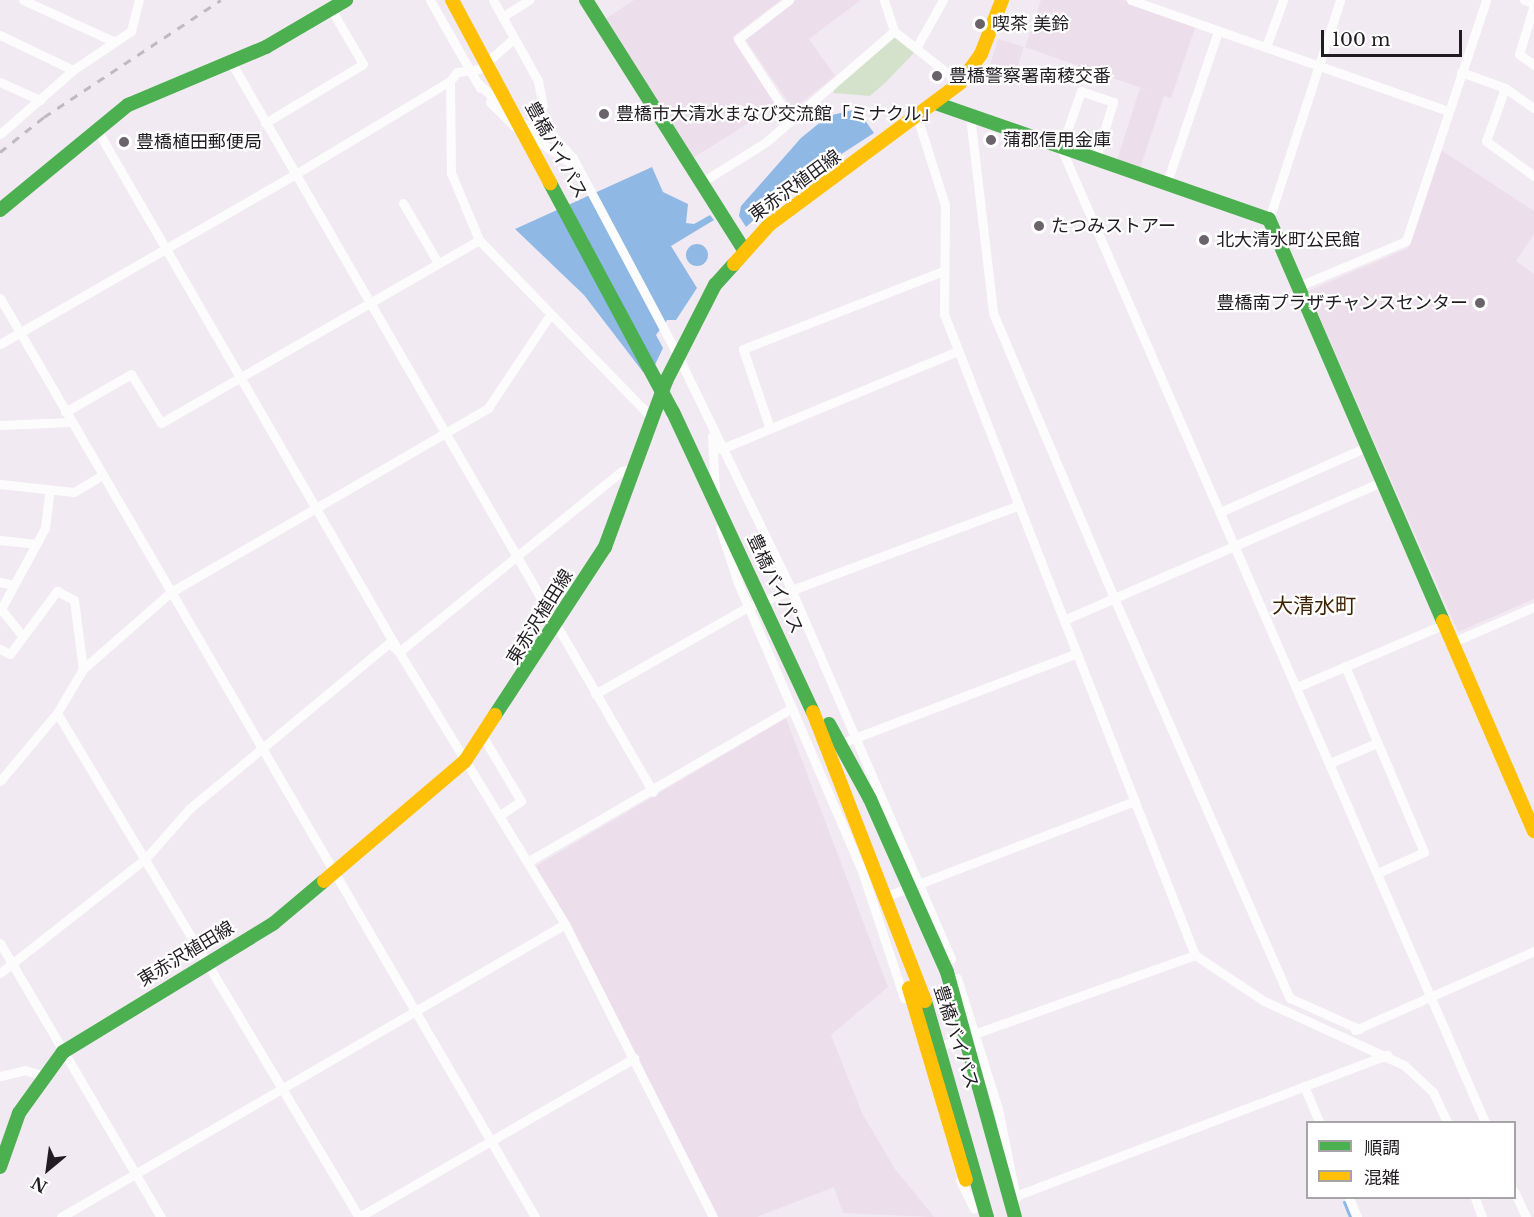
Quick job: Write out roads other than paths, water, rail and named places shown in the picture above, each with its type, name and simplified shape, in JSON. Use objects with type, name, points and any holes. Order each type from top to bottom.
[{"type":"main road","points":[[0,210],[96,128],[152,92],[231,62],[346,0]]},
{"type":"main road","name":"豊橋バイパス","points":[[452,0],[674,412],[779,635],[879,875],[934,1023],[987,1217]]},
{"type":"main road","points":[[586,0],[743,248]]},
{"type":"main road","name":"東赤沢植田線","points":[[0,1167],[20,1113],[43,1076],[63,1053],[205,963],[274,923],[336,873],[465,761],[555,628],[605,547],[636,467],[651,417],[677,354],[743,248],[918,120],[960,83],[981,54],[1002,0]]},
{"type":"main road","points":[[938,104],[1095,161],[1269,219],[1534,831]]},
{"type":"main road","points":[[779,635],[870,798],[908,880],[972,1053],[1015,1206]]},
{"type":"main road","points":[[879,875],[882,903],[935,1068],[975,1213]]},
{"type":"street","points":[[23,0],[115,42]]},
{"type":"street","points":[[1,131],[73,70],[131,31],[138,0]]},
{"type":"street","points":[[430,0],[478,83],[518,121],[560,142],[677,354],[705,417],[791,589],[852,739],[919,883],[977,1037],[1015,1206],[1304,1086],[1387,1055]]},
{"type":"street","points":[[493,0],[512,40],[538,81],[543,106]]},
{"type":"street","points":[[502,17],[529,0]]},
{"type":"street","points":[[789,0],[738,39],[791,120]]},
{"type":"street","points":[[884,0],[894,31],[960,83]]},
{"type":"street","points":[[916,48],[943,0]]},
{"type":"street","points":[[1131,0],[1448,111]]},
{"type":"street","points":[[1266,47],[1283,0]]},
{"type":"street","points":[[1269,219],[1317,65],[1340,0]]},
{"type":"street","points":[[1299,286],[1406,241],[1486,0]]},
{"type":"street","points":[[1524,0],[1534,4],[1519,54],[1534,65]]},
{"type":"street","points":[[265,123],[363,64],[331,9]]},
{"type":"street","points":[[702,182],[791,120],[894,31]]},
{"type":"street","points":[[1166,185],[1218,31]]},
{"type":"street","points":[[0,35],[73,70]]},
{"type":"street","points":[[467,66],[478,69],[512,40]]},
{"type":"street","points":[[231,62],[555,628],[653,792]]},
{"type":"street","points":[[0,344],[294,175],[450,81],[467,66]]},
{"type":"street","points":[[1461,72],[1505,88],[1534,108]]},
{"type":"street","points":[[450,81],[451,173],[478,240],[651,417]]},
{"type":"street","points":[[0,82],[40,100]]},
{"type":"street","points":[[1505,88],[1486,141],[1534,176]]},
{"type":"street","points":[[1095,161],[1113,102],[1081,91],[1061,148],[1485,1121]]},
{"type":"street","points":[[970,116],[993,314],[1114,598],[1290,998],[1359,1029]]},
{"type":"street","points":[[918,120],[945,205],[941,272],[942,304],[958,351],[1195,955],[1264,1001],[1387,1055],[1426,1084],[1446,1121]]},
{"type":"street","points":[[96,128],[399,652],[566,924],[713,1217]]},
{"type":"street","points":[[403,203],[438,263]]},
{"type":"street","points":[[65,412],[131,374],[161,423],[478,240]]},
{"type":"street","points":[[770,426],[743,350],[941,272]]},
{"type":"street","points":[[0,298],[23,331],[101,476],[265,747],[535,1217]]},
{"type":"street","points":[[0,781],[57,713],[83,669],[171,592],[488,408],[550,315]]},
{"type":"street","points":[[721,448],[770,426],[958,351]]},
{"type":"street","points":[[705,417],[717,467],[714,507],[748,606],[874,902],[956,1172],[975,1213]]},
{"type":"street","points":[[0,424],[71,422]]},
{"type":"street","points":[[1220,512],[1369,446]]},
{"type":"street","points":[[399,652],[622,471],[636,467]]},
{"type":"street","points":[[0,484],[74,492],[101,476]]},
{"type":"street","points":[[1064,620],[1234,544],[1384,481]]},
{"type":"street","points":[[21,634],[1,609],[45,528],[50,490]]},
{"type":"street","points":[[595,694],[748,606],[1019,505]]},
{"type":"street","points":[[0,540],[37,544]]},
{"type":"street","points":[[0,582],[14,585]]},
{"type":"street","points":[[0,649],[10,654],[21,634],[57,591],[74,600],[83,669]]},
{"type":"street","points":[[1453,642],[1534,607]]},
{"type":"street","points":[[1297,687],[1445,624]]},
{"type":"street","points":[[0,973],[14,966],[146,858],[189,809],[389,643],[399,652]]},
{"type":"street","points":[[811,752],[852,739],[1077,653]]},
{"type":"street","points":[[1345,666],[1424,852],[1378,873]]},
{"type":"street","points":[[529,861],[653,792],[792,708]]},
{"type":"street","points":[[57,713],[146,858],[205,963],[359,1217],[489,1138],[634,1058]]},
{"type":"street","points":[[483,737],[520,801],[500,815]]},
{"type":"street","points":[[1330,763],[1377,744]]},
{"type":"street","points":[[874,902],[1135,801]]},
{"type":"street","points":[[61,1217],[566,924]]},
{"type":"street","points":[[0,943],[161,1217]]},
{"type":"street","points":[[1351,1038],[1359,1029],[1431,999],[1534,951]]},
{"type":"street","points":[[921,1051],[977,1037],[1195,955]]},
{"type":"street","points":[[0,1076],[25,1070],[43,1076]]},
{"type":"street","points":[[1304,1086],[1319,1121]]},
{"type":"street","points":[[1516,1193],[1526,1217]]},
{"type":"street","points":[[1350,1199],[1357,1217]]},
{"type":"street","points":[[1476,1199],[1482,1217]]},
{"type":"water","points":[[857,109],[874,133],[795,184],[746,227],[739,216],[741,206],[801,138],[828,116]]},
{"type":"water","points":[[652,167],[663,192],[688,204],[686,223],[694,224],[710,215],[714,220],[671,246],[697,288],[676,320],[667,320],[656,335],[663,348],[653,369],[643,372],[584,295],[515,229]]},
{"type":"water","points":[[697,244],[705,247],[708,255],[705,263],[697,266],[689,263],[686,255],[689,247]]},
{"type":"waterway","points":[[1344,1202],[1350,1217]]},
{"type":"railway","points":[[0,152],[44,117],[221,0]]},
{"type":"place","name":"喫茶 美鈴","points":[[980,24]]},
{"type":"place","name":"豊橋警察署南稜交番","points":[[937,76]]},
{"type":"place","name":"豊橋市大清水まなび交流館「ミナクル」","points":[[604,114]]},
{"type":"place","name":"蒲郡信用金庫","points":[[991,140]]},
{"type":"place","name":"豊橋植田郵便局","points":[[124,142]]},
{"type":"place","name":"たつみストアー","points":[[1039,226]]},
{"type":"place","name":"北大清水町公民館","points":[[1204,240]]},
{"type":"place","name":"豊橋南プラザチャンスセンター","points":[[1480,303]]},
{"type":"district","name":"大清水町","points":[[1314,606]]}]
